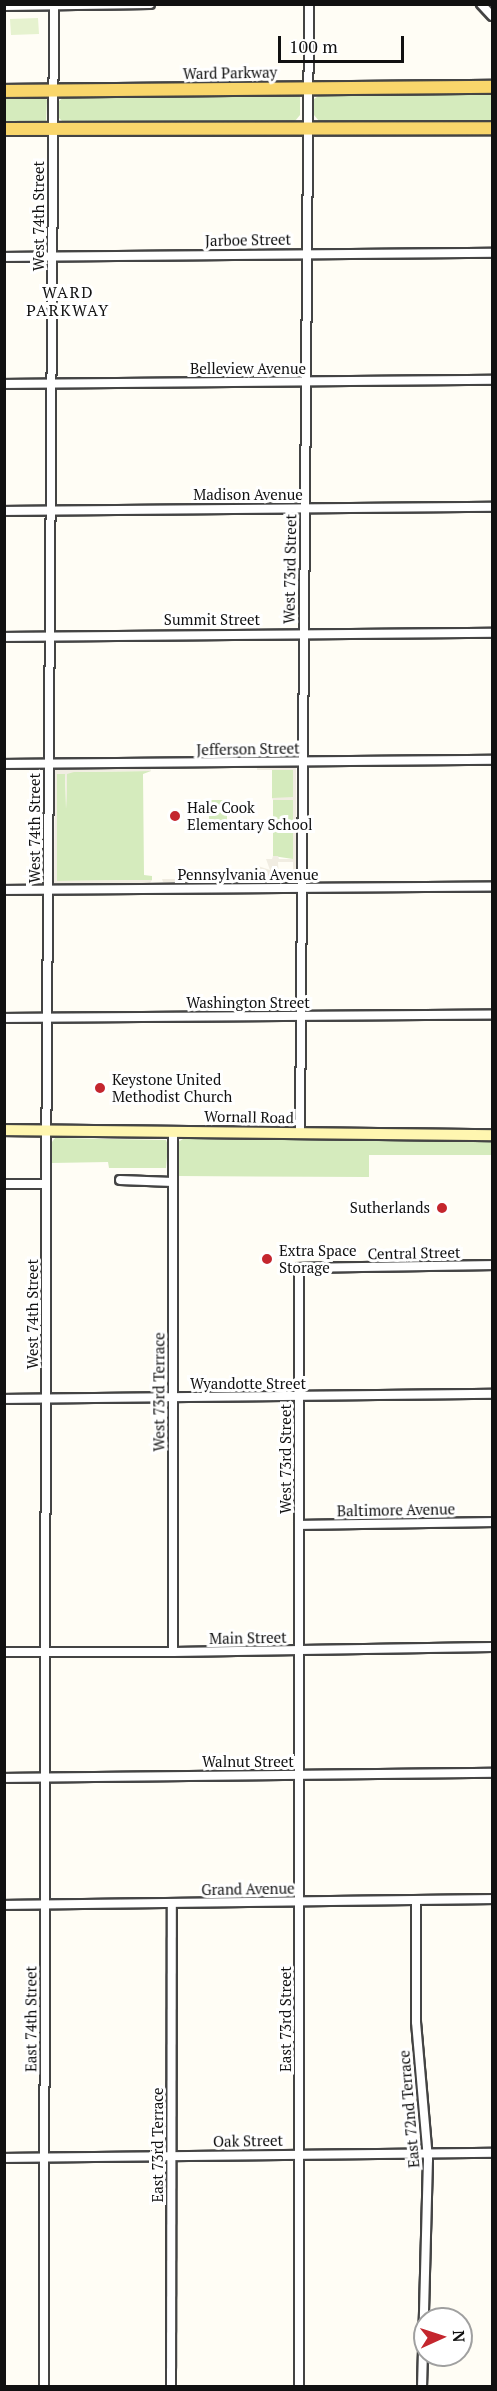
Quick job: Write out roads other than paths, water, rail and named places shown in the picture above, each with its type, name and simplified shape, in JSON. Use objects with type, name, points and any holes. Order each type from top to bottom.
[{"type":"main road","name":"Ward Parkway","points":[[4,91],[492,87]]},
{"type":"main road","points":[[4,129],[492,128]]},
{"type":"main road","name":"Wornall Road","points":[[4,1130],[492,1135]]},
{"type":"street","points":[[4,6],[150,4]]},
{"type":"street","name":"West 73rd Street","points":[[300,1133],[303,888],[301,762],[309,4]]},
{"type":"street","points":[[481,4],[492,16]]},
{"type":"street","name":"West 74th Street","points":[[45,1651],[54,5]]},
{"type":"street","name":"Jarboe Street","points":[[4,257],[492,253]]},
{"type":"street","name":"Belleview Avenue","points":[[4,384],[492,380]]},
{"type":"street","name":"Madison Avenue","points":[[4,511],[492,507]]},
{"type":"street","name":"Summit Street","points":[[4,637],[492,633]]},
{"type":"street","name":"Jefferson Street","points":[[4,764],[492,760]]},
{"type":"street","name":"Pennsylvania Avenue","points":[[4,890],[492,887]]},
{"type":"street","name":"Washington Street","points":[[4,1018],[492,1015]]},
{"type":"street","name":"West 73rd Terrace","points":[[173,1132],[173,1652]]},
{"type":"street","points":[[120,1180],[173,1182]]},
{"type":"street","points":[[4,1184],[46,1184]]},
{"type":"street","name":"Central Street","points":[[299,1268],[492,1265]]},
{"type":"street","name":"West 73rd Street","points":[[299,1268],[299,1651]]},
{"type":"street","name":"Wyandotte Street","points":[[4,1399],[299,1398],[492,1394]]},
{"type":"street","name":"Baltimore Avenue","points":[[299,1525],[492,1522]]},
{"type":"street","name":"Main Street","points":[[4,1652],[299,1651],[492,1647]]},
{"type":"street","name":"East 74th Street","points":[[44,2386],[45,1651]]},
{"type":"street","name":"East 73rd Street","points":[[299,1651],[299,2386]]},
{"type":"street","name":"Walnut Street","points":[[4,1778],[492,1773]]},
{"type":"street","name":"Grand Avenue","points":[[4,1905],[492,1899]]},
{"type":"street","name":"East 72nd Terrace","points":[[416,1900],[416,2022],[426,2153],[429,2159],[422,2386]]},
{"type":"street","name":"East 73rd Terrace","points":[[171,2386],[172,1904]]},
{"type":"street","name":"Oak Street","points":[[4,2158],[492,2153]]},
{"type":"place","name":"Hale Cook Elementary School","points":[[175,816]]},
{"type":"place","name":"Keystone United Methodist Church","points":[[100,1088]]},
{"type":"place","name":"Sutherlands","points":[[442,1208]]},
{"type":"place","name":"Extra Space Storage","points":[[267,1259]]},
{"type":"district","name":"WARD PARKWAY","points":[[68,301]]}]
